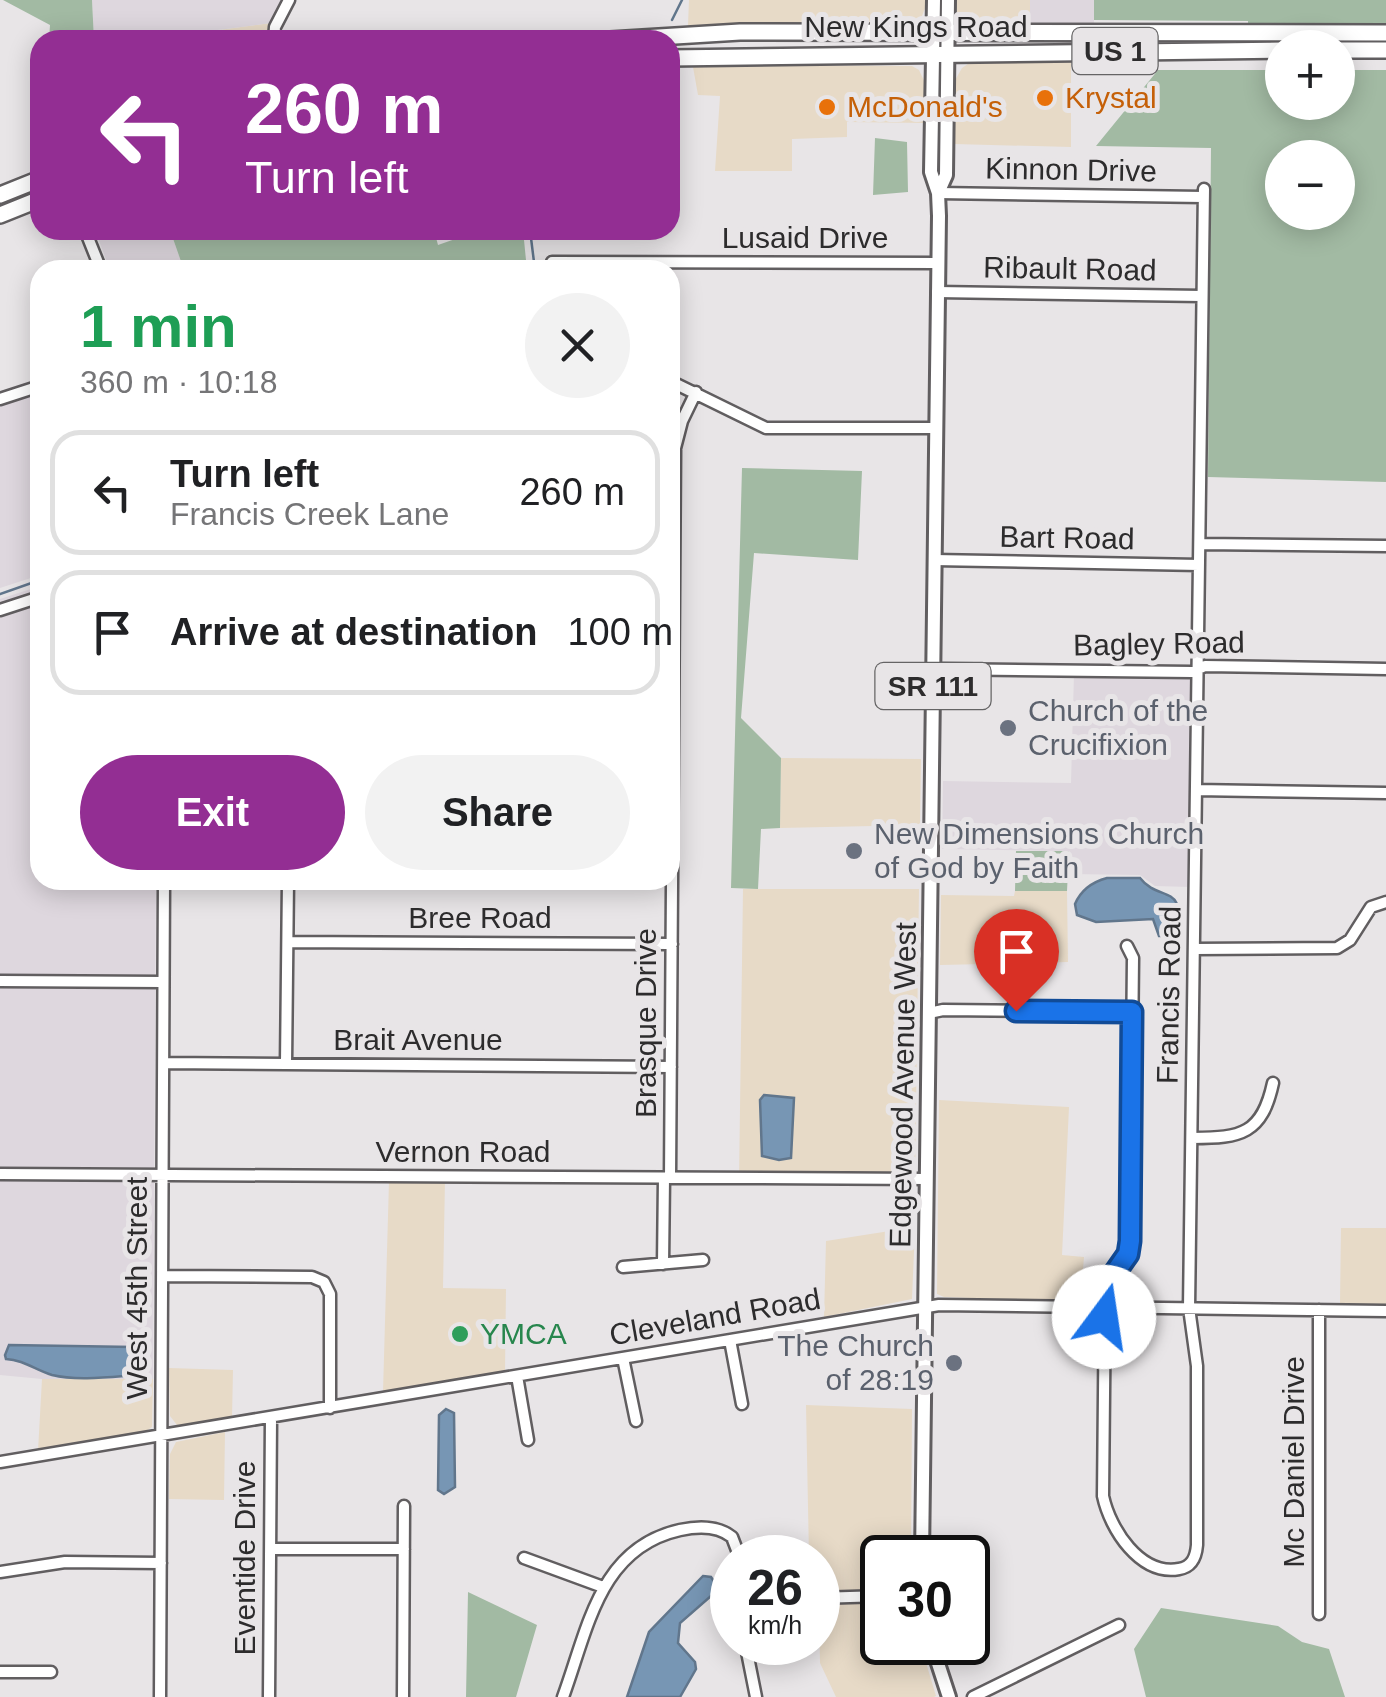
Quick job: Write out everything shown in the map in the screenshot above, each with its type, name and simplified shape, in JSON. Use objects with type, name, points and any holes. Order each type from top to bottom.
[{"type":"highway","name":"New Kings Road","points":[[680,36],[740,32],[1386,33]]},
{"type":"highway","name":"New Kings Road","points":[[680,58],[1265,50]]},
{"type":"highway","points":[[1355,50],[1386,50]]},
{"type":"highway","points":[[0,195],[30,184]]},
{"type":"highway","points":[[0,215],[30,203]]},
{"type":"main road","name":"SR 111","points":[[934,0],[940,34]]},
{"type":"main road","name":"SR 111","points":[[939,56],[948,0]]},
{"type":"main road","name":"Edgewood Avenue West","points":[[922,1535],[938,292],[938,193],[931,172],[939,56]]},
{"type":"main road","points":[[939,1665],[949,1697]]},
{"type":"street","points":[[275,30],[288,0]]},
{"type":"street","name":"Kinnon Drive","points":[[938,193],[1203,193]]},
{"type":"street","name":"Francis Road","points":[[1104,1308],[1105,1508],[1117,1531],[1149,1565],[1182,1569],[1193,1560],[1197,1545],[1197,1366],[1190,1308],[1203,193]]},
{"type":"street","name":"Lusaid Drive","points":[[680,262],[938,263]]},
{"type":"street","name":"Ribault Road","points":[[938,292],[1202,296]]},
{"type":"street","points":[[680,385],[766,428],[936,428]]},
{"type":"street","points":[[0,400],[30,390]]},
{"type":"street","name":"Brasque Drive","points":[[680,429],[696,392]]},
{"type":"street","points":[[1200,544],[1386,546]]},
{"type":"street","name":"Bart Road","points":[[934,560],[1199,565]]},
{"type":"street","points":[[0,610],[30,600]]},
{"type":"street","name":"Bagley Road","points":[[933,669],[1386,669]]},
{"type":"street","points":[[1196,790],[1386,793]]},
{"type":"street","name":"West 45th Street","points":[[160,1697],[164,890]]},
{"type":"street","points":[[286,1064],[288,890]]},
{"type":"street","name":"Brasque Drive","points":[[663,1264],[672,1066],[672,890]]},
{"type":"street","points":[[1194,949],[1337,948],[1350,940],[1371,907],[1386,902]]},
{"type":"street","name":"Bree Road","points":[[288,942],[672,944]]},
{"type":"street","points":[[1104,1308],[1107,1284],[1128,1254],[1130,1241],[1133,958],[1127,946]]},
{"type":"street","points":[[0,981],[164,982]]},
{"type":"street","points":[[929,1013],[1132,1012]]},
{"type":"street","name":"Brait Avenue","points":[[164,1063],[672,1066]]},
{"type":"street","points":[[1193,1138],[1232,1136],[1250,1128],[1268,1106],[1273,1083]]},
{"type":"street","name":"Vernon Road","points":[[0,1174],[926,1179]]},
{"type":"street","points":[[623,1267],[703,1260]]},
{"type":"street","points":[[163,1276],[312,1277],[324,1282],[330,1294],[330,1408]]},
{"type":"street","name":"Cleveland Road","points":[[0,1462],[926,1307],[1386,1312]]},
{"type":"street","name":"Mc Daniel Drive","points":[[1319,1614],[1320,1310]]},
{"type":"street","points":[[730,1340],[742,1404]]},
{"type":"street","points":[[623,1358],[636,1422]]},
{"type":"street","points":[[517,1376],[528,1440]]},
{"type":"street","name":"Eventide Drive","points":[[269,1697],[271,1418]]},
{"type":"street","points":[[403,1697],[404,1506]]},
{"type":"street","points":[[563,1697],[603,1587],[636,1547],[660,1534],[692,1528],[715,1528],[728,1535]]},
{"type":"street","points":[[270,1549],[404,1549]]},
{"type":"street","points":[[524,1558],[603,1587]]},
{"type":"street","points":[[0,1572],[65,1562],[160,1562]]},
{"type":"street","points":[[973,1697],[1118,1625]]},
{"type":"street","points":[[749,1665],[756,1697]]},
{"type":"street","points":[[0,1672],[51,1672]]},
{"type":"shaded area","points":[[92,0],[283,0],[271,23],[218,30],[94,30]]},
{"type":"shaded area","points":[[689,0],[927,3],[922,16],[910,22],[688,25]]},
{"type":"shaded area","points":[[956,0],[1030,0],[1030,26],[964,25],[957,18]]},
{"type":"shaded area","points":[[1030,0],[1094,0],[1094,24],[1030,26]]},
{"type":"shaded area","points":[[271,23],[270,30],[219,30]]},
{"type":"shaded area","points":[[1071,59],[1071,147],[954,144],[954,82],[962,68],[971,62]]},
{"type":"shaded area","points":[[912,66],[919,70],[926,85],[925,123],[847,122],[847,137],[792,139],[792,171],[715,171],[720,96],[698,95],[693,67]]},
{"type":"shaded area","points":[[99,240],[174,240],[180,260],[106,260]]},
{"type":"shaded area","points":[[30,395],[30,578],[0,588],[0,405]]},
{"type":"shaded area","points":[[30,589],[30,890],[156,890],[153,1379],[0,1375],[0,599]]},
{"type":"shaded area","points":[[1074,674],[1194,676],[1191,887],[1155,886],[1140,875],[1068,874],[1068,851],[942,849],[943,781],[1071,783]]},
{"type":"shaded area","points":[[781,758],[921,759],[920,825],[780,828]]},
{"type":"shaded area","points":[[743,889],[919,889],[915,1183],[739,1182]]},
{"type":"shaded area","points":[[1015,891],[1067,891],[1068,962],[940,965],[941,895],[1014,896]]},
{"type":"shaded area","points":[[939,1100],[1069,1107],[1062,1255],[1084,1257],[1082,1281],[1095,1282],[1094,1300],[937,1294]]},
{"type":"shaded area","points":[[445,1180],[443,1288],[506,1289],[505,1371],[383,1392],[389,1181]]},
{"type":"shaded area","points":[[915,1227],[912,1299],[824,1317],[826,1241]]},
{"type":"shaded area","points":[[1341,1228],[1386,1228],[1386,1305],[1340,1304]]},
{"type":"shaded area","points":[[169,1368],[233,1370],[232,1418],[177,1425],[170,1416]]},
{"type":"shaded area","points":[[42,1379],[153,1379],[152,1427],[143,1433],[38,1451]]},
{"type":"shaded area","points":[[806,1405],[912,1409],[911,1535],[860,1535],[860,1665],[927,1665],[936,1696],[836,1697],[821,1665],[840,1665],[840,1535],[809,1535]]},
{"type":"shaded area","points":[[225,1432],[224,1500],[169,1499],[170,1454],[176,1442]]},
{"type":"green space","points":[[3,0],[92,0],[94,30],[50,30],[50,25]]},
{"type":"green space","points":[[1094,0],[1386,0],[1386,28],[1248,27],[1248,21],[1094,20]]},
{"type":"green space","points":[[1158,70],[1265,70],[1265,120],[1355,120],[1355,70],[1386,70],[1386,482],[1208,477],[1211,148],[1096,146]]},
{"type":"green space","points":[[875,138],[907,142],[908,192],[873,195]]},
{"type":"green space","points":[[174,240],[437,240],[438,245],[452,240],[524,240],[526,260],[180,260]]},
{"type":"green space","points":[[742,468],[862,471],[858,560],[754,553],[741,718],[781,758],[780,828],[761,829],[758,889],[731,888]]},
{"type":"green space","points":[[1016,851],[1069,851],[1067,891],[1015,891]]},
{"type":"green space","points":[[468,1592],[537,1625],[516,1697],[466,1697]]},
{"type":"green space","points":[[1161,1608],[1278,1626],[1302,1642],[1329,1649],[1345,1697],[1146,1697],[1134,1649]]},
{"type":"water","points":[[1107,878],[1140,878],[1170,896],[1178,908],[1173,936],[1159,936],[1153,919],[1096,922],[1077,915],[1075,904],[1080,895]]},
{"type":"water","points":[[764,1095],[794,1098],[791,1158],[762,1156],[760,1100]]},
{"type":"water","points":[[9,1345],[134,1347],[145,1352],[140,1373],[135,1375],[72,1378],[6,1359]]},
{"type":"water","points":[[446,1409],[454,1413],[455,1487],[444,1494],[438,1490],[439,1415]]},
{"type":"water","points":[[703,1576],[710,1577],[710,1597],[680,1623],[678,1643],[695,1662],[696,1669],[680,1697],[627,1697],[649,1632]]},
{"type":"waterway","points":[[672,20],[682,0]]},
{"type":"waterway","points":[[531,240],[534,260]]},
{"type":"waterway","points":[[0,594],[30,584]]},
{"type":"place","name":"Krystal","points":[[1045,98]]},
{"type":"place","name":"McDonald's","points":[[827,107]]},
{"type":"place","name":"Church of the Crucifixion","points":[[1008,728]]},
{"type":"place","name":"New Dimensions Church of God by Faith","points":[[854,851]]},
{"type":"place","name":"YMCA","points":[[460,1334]]},
{"type":"place","name":"The Church of 28:19","points":[[954,1363]]},
{"type":"route","points":[[1016,1011],[1132,1012],[1130,1241],[1128,1254],[1107,1284],[1104,1317]]}]
